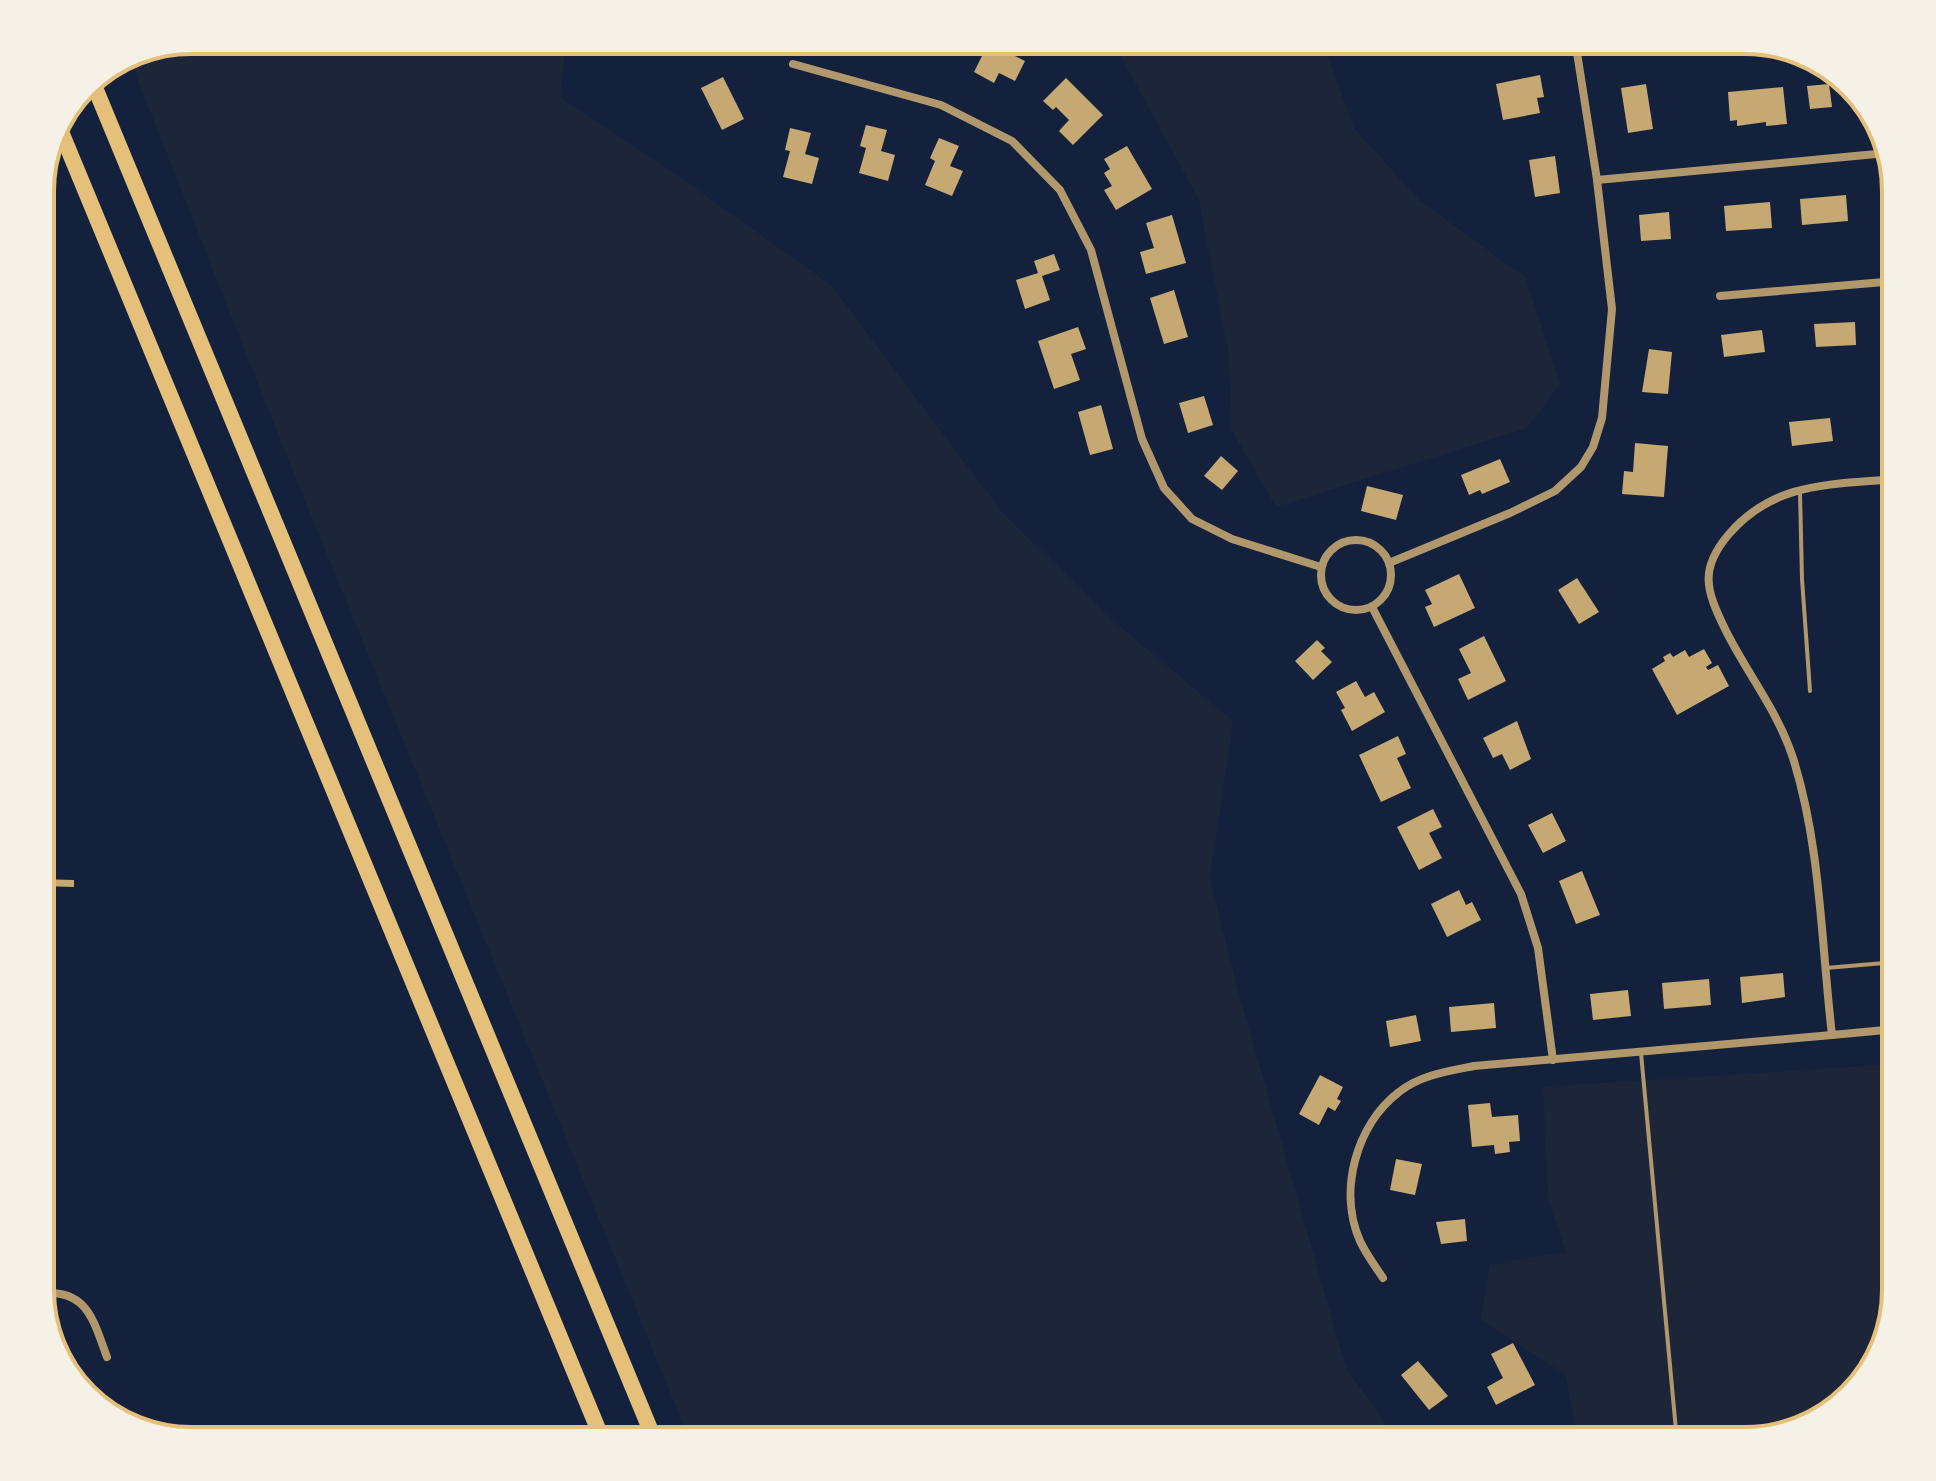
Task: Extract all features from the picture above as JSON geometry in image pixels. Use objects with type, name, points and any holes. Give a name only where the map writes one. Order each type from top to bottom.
[{"type":"highway","points":[[97,92],[649,1427]]},
{"type":"highway","points":[[65,140],[597,1427]]},
{"type":"street","points":[[1389,563],[1555,491],[1581,467],[1593,447],[1602,418],[1612,309],[1597,180],[1577,54]]},
{"type":"street","points":[[793,64],[941,105],[1012,141],[1060,190],[1091,250],[1142,439],[1164,488],[1192,519],[1205,526],[1232,539],[1321,567]]},
{"type":"street","points":[[1597,180],[1876,154]]},
{"type":"street","points":[[1720,296],[1882,282]]},
{"type":"street","points":[[1832,1035],[1815,862],[1793,759],[1781,728],[1713,603],[1708,568],[1715,550],[1747,515],[1766,502],[1800,490],[1882,481]]},
{"type":"street","points":[[1353,540],[1371,543],[1389,563],[1389,588],[1372,607],[1352,610],[1334,603],[1322,587],[1321,567],[1336,545],[1353,540]]},
{"type":"street","points":[[1372,607],[1521,894],[1538,948],[1553,1060]]},
{"type":"street","points":[[1383,1278],[1360,1242],[1351,1211],[1351,1185],[1360,1146],[1374,1117],[1400,1090],[1437,1073],[1474,1066],[1882,1030]]},
{"type":"street","points":[[54,1294],[68,1295],[82,1303],[92,1316],[107,1357]]},
{"type":"lane","points":[[1800,490],[1802,579],[1810,691]]},
{"type":"lane","points":[[1824,968],[1882,963]]},
{"type":"lane","points":[[1641,1052],[1676,1427]]},
{"type":"shaded area","points":[[191,54],[564,54],[561,98],[688,183],[831,285],[1002,512],[1117,624],[1233,721],[1210,878],[1236,983],[1346,1368],[1388,1427],[684,1427],[288,459],[133,68],[147,61]]},
{"type":"shaded area","points":[[1120,54],[1327,54],[1354,128],[1419,200],[1526,278],[1560,384],[1527,428],[1276,507],[1231,429],[1229,357],[1199,200]]},
{"type":"shaded area","points":[[1882,1065],[1881,1308],[1868,1350],[1842,1387],[1805,1413],[1771,1424],[1745,1427],[1576,1427],[1565,1374],[1481,1320],[1490,1265],[1566,1252],[1548,1200],[1543,1087]]},
{"type":"building","points":[[983,54],[1011,54],[1025,61],[1015,81],[999,73],[994,83],[974,72]]},
{"type":"building","points":[[1540,75],[1544,97],[1537,98],[1540,113],[1503,120],[1496,84]]},
{"type":"building","points":[[723,77],[744,119],[722,130],[701,88]]},
{"type":"building","points":[[1066,78],[1103,115],[1073,145],[1059,131],[1069,120],[1056,107],[1053,110],[1043,101]]},
{"type":"building","points":[[1646,84],[1653,129],[1628,133],[1621,88]]},
{"type":"building","points":[[1829,84],[1832,107],[1810,109],[1807,86]]},
{"type":"building","points":[[1783,87],[1787,124],[1766,126],[1766,122],[1737,126],[1737,120],[1730,121],[1728,92]]},
{"type":"building","points":[[866,125],[887,130],[881,151],[895,155],[888,181],[859,173],[866,148],[860,146]]},
{"type":"building","points":[[790,128],[811,133],[805,154],[819,158],[812,184],[783,177],[790,151],[785,150]]},
{"type":"building","points":[[939,138],[959,146],[950,166],[963,171],[952,196],[925,185],[935,161],[930,158]]},
{"type":"building","points":[[1127,146],[1152,189],[1116,210],[1104,190],[1112,186],[1104,173],[1110,169],[1104,159]]},
{"type":"building","points":[[1555,156],[1560,193],[1535,197],[1529,160]]},
{"type":"building","points":[[1846,195],[1848,221],[1802,225],[1800,199]]},
{"type":"building","points":[[1770,202],[1772,228],[1726,231],[1724,206]]},
{"type":"building","points":[[1669,212],[1671,239],[1641,241],[1639,215]]},
{"type":"building","points":[[1172,215],[1186,263],[1146,274],[1140,252],[1154,248],[1146,223]]},
{"type":"building","points":[[1054,254],[1060,270],[1042,276],[1050,300],[1025,309],[1016,280],[1038,273],[1034,261]]},
{"type":"building","points":[[1174,290],[1188,337],[1164,344],[1150,298]]},
{"type":"building","points":[[1855,322],[1856,345],[1816,347],[1814,324]]},
{"type":"building","points":[[1078,327],[1086,349],[1071,354],[1080,380],[1054,389],[1038,341]]},
{"type":"building","points":[[1762,330],[1765,352],[1724,357],[1721,335]]},
{"type":"building","points":[[1649,349],[1672,352],[1668,394],[1642,392]]},
{"type":"building","points":[[1204,396],[1213,425],[1188,433],[1179,403]]},
{"type":"building","points":[[1101,405],[1113,449],[1090,455],[1078,412]]},
{"type":"building","points":[[1830,418],[1833,441],[1792,446],[1789,422]]},
{"type":"building","points":[[1635,443],[1668,446],[1664,497],[1622,494],[1624,471],[1633,472]]},
{"type":"building","points":[[1221,456],[1238,471],[1222,490],[1204,476]]},
{"type":"building","points":[[1500,459],[1510,482],[1482,494],[1480,490],[1469,495],[1461,475]]},
{"type":"building","points":[[1367,486],[1403,495],[1396,520],[1361,511]]},
{"type":"building","points":[[1459,574],[1475,608],[1434,627],[1425,607],[1432,604],[1425,590]]},
{"type":"building","points":[[1577,578],[1599,612],[1579,624],[1558,590]]},
{"type":"building","points":[[1484,636],[1506,681],[1468,700],[1458,679],[1471,673],[1459,649]]},
{"type":"building","points":[[1317,640],[1325,648],[1321,651],[1332,662],[1313,680],[1295,661]]},
{"type":"building","points":[[1704,649],[1712,663],[1706,667],[1708,670],[1718,665],[1729,686],[1677,715],[1652,669],[1665,661],[1663,657],[1670,653],[1673,657],[1685,650],[1689,657]]},
{"type":"building","points":[[1356,681],[1365,697],[1374,692],[1385,712],[1352,731],[1336,692]]},
{"type":"building","points":[[1517,721],[1531,759],[1510,770],[1502,754],[1493,758],[1483,738]]},
{"type":"building","points":[[1398,736],[1406,754],[1397,758],[1411,788],[1381,802],[1359,755]]},
{"type":"building","points":[[1433,809],[1442,827],[1429,833],[1442,858],[1419,870],[1397,827]]},
{"type":"building","points":[[1552,813],[1566,841],[1543,853],[1528,825]]},
{"type":"building","points":[[1582,871],[1600,915],[1576,924],[1559,881]]},
{"type":"building","points":[[54,879],[74,880],[74,887],[54,886]]},
{"type":"building","points":[[1459,890],[1466,905],[1472,902],[1481,920],[1447,937],[1431,904]]},
{"type":"building","points":[[1783,973],[1785,997],[1742,1003],[1740,977]]},
{"type":"building","points":[[1709,979],[1711,1005],[1664,1009],[1662,983]]},
{"type":"building","points":[[1628,990],[1631,1016],[1593,1020],[1590,994]]},
{"type":"building","points":[[1494,1003],[1496,1028],[1451,1032],[1449,1007]]},
{"type":"building","points":[[1416,1015],[1421,1041],[1390,1047],[1386,1021]]},
{"type":"building","points":[[1320,1075],[1343,1087],[1337,1099],[1341,1101],[1335,1111],[1328,1107],[1319,1125],[1299,1114]]},
{"type":"building","points":[[1490,1103],[1492,1117],[1518,1115],[1520,1141],[1509,1142],[1510,1152],[1495,1154],[1494,1145],[1472,1147],[1468,1105]]},
{"type":"building","points":[[1396,1159],[1422,1164],[1415,1195],[1390,1190]]},
{"type":"building","points":[[1465,1219],[1467,1241],[1441,1244],[1436,1222]]},
{"type":"building","points":[[1513,1343],[1535,1385],[1496,1405],[1487,1387],[1503,1378],[1491,1354]]},
{"type":"building","points":[[1418,1361],[1448,1396],[1429,1410],[1401,1375]]}]
